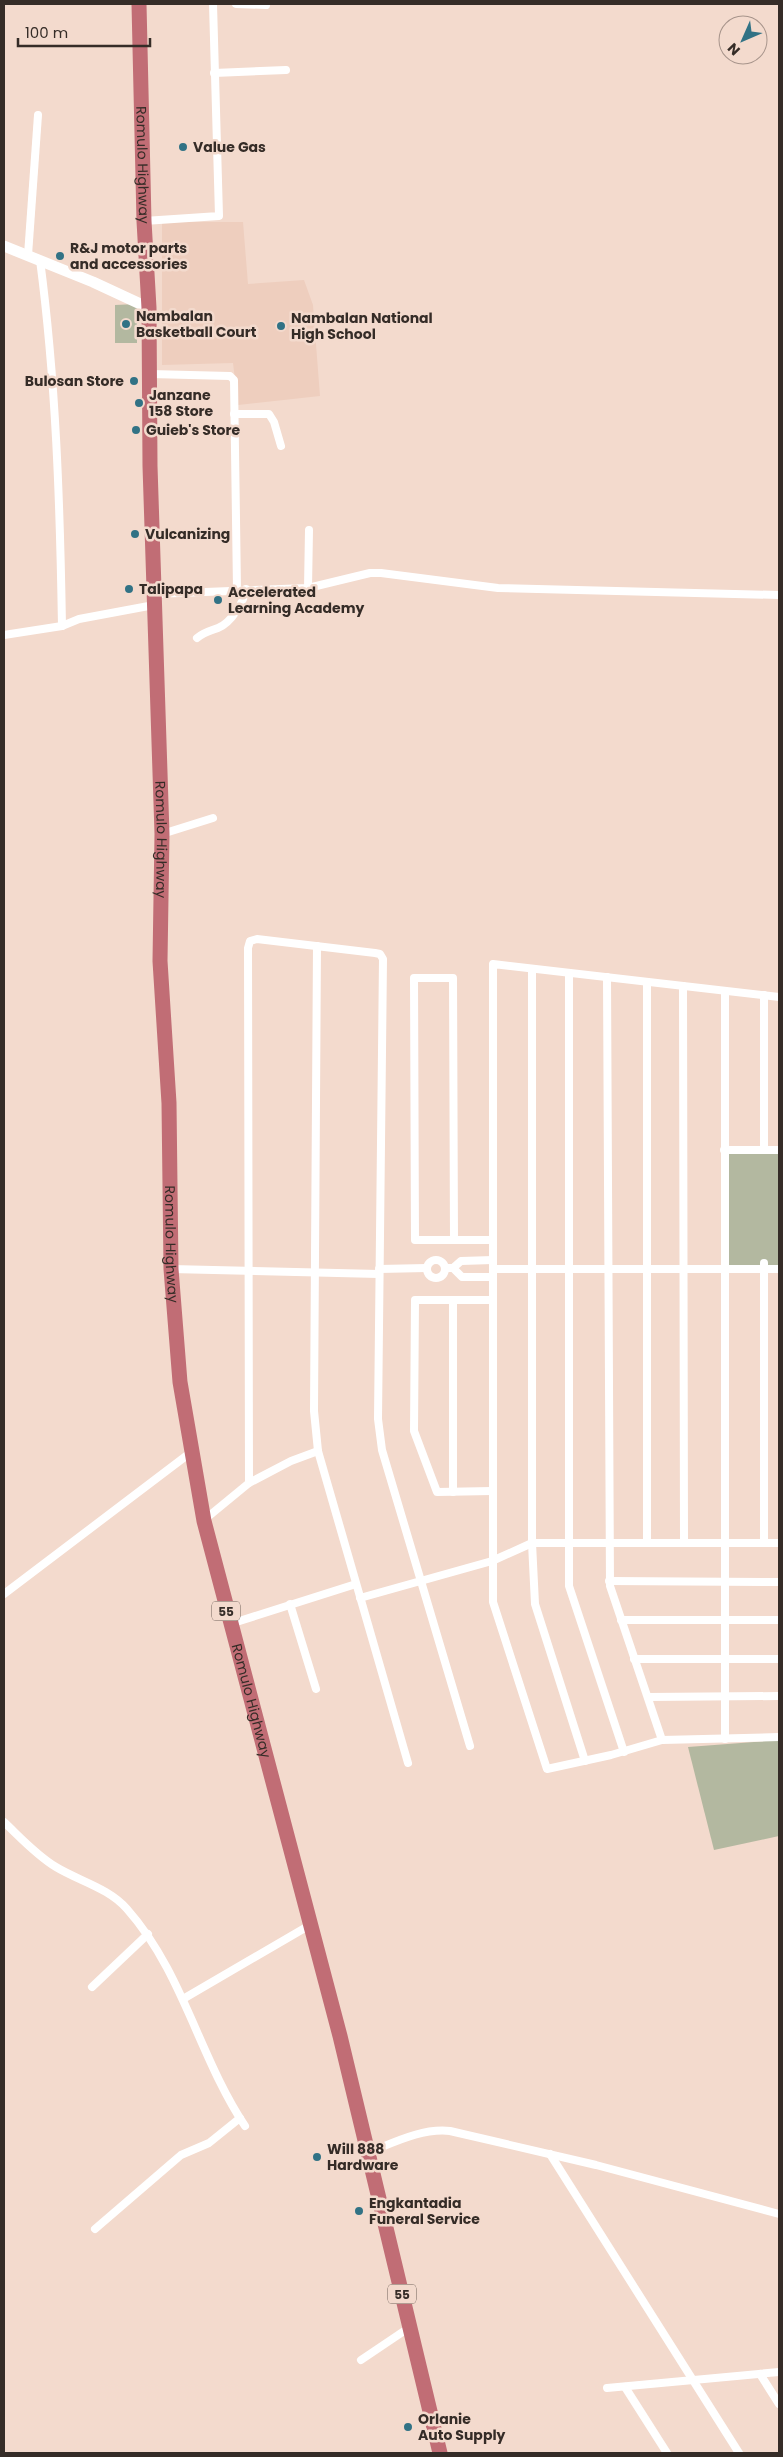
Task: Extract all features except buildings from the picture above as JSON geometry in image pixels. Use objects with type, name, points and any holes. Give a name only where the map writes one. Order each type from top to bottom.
[{"type":"highway","name":"Romulo Highway","points":[[140,4],[144,221],[149,308],[150,466],[162,834],[160,961],[169,1103],[170,1269],[180,1382],[190,1453],[204,1521],[349,2073],[366,2153],[440,2453]]},
{"type":"main road","points":[[4,246],[149,308]]},
{"type":"street","points":[[144,221],[219,216],[213,4]]},
{"type":"street","points":[[236,4],[266,5]]},
{"type":"street","points":[[214,73],[286,70]]},
{"type":"street","points":[[38,115],[34,258],[49,336],[60,520],[62,626]]},
{"type":"street","points":[[150,374],[230,376],[234,380],[237,589]]},
{"type":"street","points":[[234,414],[269,414],[274,422],[281,446]]},
{"type":"street","points":[[308,588],[309,530]]},
{"type":"street","points":[[4,635],[62,626],[79,619],[154,600],[237,589],[308,588],[370,573],[498,588],[779,595]]},
{"type":"street","points":[[196,638],[205,632],[223,625],[240,607],[246,589]]},
{"type":"street","points":[[162,834],[213,818]]},
{"type":"street","points":[[248,1483],[250,1455],[247,1271],[249,943],[257,939],[380,954],[383,958],[378,1420],[380,1437],[470,1746]]},
{"type":"street","points":[[317,946],[314,1411],[318,1451],[408,1763]]},
{"type":"street","points":[[779,997],[493,964],[492,1561],[494,1609],[548,1769],[624,1752],[662,1740],[779,1738]]},
{"type":"street","points":[[532,969],[532,1543],[535,1604],[585,1761]]},
{"type":"street","points":[[569,973],[568,1586],[624,1752]]},
{"type":"street","points":[[608,977],[608,1543],[610,1581],[621,1620],[662,1740]]},
{"type":"street","points":[[454,1240],[453,978],[414,978],[415,1240],[454,1240],[493,1240]]},
{"type":"street","points":[[646,982],[647,1543]]},
{"type":"street","points":[[683,986],[684,1544]]},
{"type":"street","points":[[725,990],[725,1739]]},
{"type":"street","points":[[764,995],[764,1150]]},
{"type":"street","points":[[724,1150],[779,1150]]},
{"type":"street","points":[[427,1268],[435,1260],[440,1261],[462,1277],[493,1269]]},
{"type":"street","points":[[427,1268],[429,1274],[436,1278],[460,1261],[493,1269],[724,1269],[764,1266],[779,1269]]},
{"type":"street","points":[[764,1266],[764,1544]]},
{"type":"street","points":[[170,1269],[379,1272],[427,1268]]},
{"type":"street","points":[[492,1491],[437,1492],[414,1431],[415,1300],[493,1300]]},
{"type":"street","points":[[453,1300],[454,1492]]},
{"type":"street","points":[[204,1521],[248,1483],[291,1461],[318,1451]]},
{"type":"street","points":[[4,1594],[190,1453]]},
{"type":"street","points":[[360,1598],[422,1579],[492,1561],[532,1543],[779,1544]]},
{"type":"street","points":[[610,1581],[779,1582]]},
{"type":"street","points":[[230,1624],[356,1584]]},
{"type":"street","points":[[290,1604],[316,1689]]},
{"type":"street","points":[[621,1620],[779,1620]]},
{"type":"street","points":[[634,1659],[779,1659]]},
{"type":"street","points":[[648,1697],[779,1696]]},
{"type":"street","points":[[4,1822],[47,1861],[121,1902],[148,1934],[166,1963],[229,2100],[245,2126]]},
{"type":"street","points":[[183,1999],[310,1925]]},
{"type":"street","points":[[92,1987],[148,1934]]},
{"type":"street","points":[[95,2229],[181,2155],[209,2143],[240,2118]]},
{"type":"street","points":[[366,2153],[422,2133],[437,2130],[550,2154],[779,2214]]},
{"type":"street","points":[[550,2154],[738,2453]]},
{"type":"street","points":[[361,2360],[410,2328]]},
{"type":"street","points":[[607,2388],[779,2372]]},
{"type":"street","points":[[760,2374],[779,2404]]},
{"type":"street","points":[[625,2387],[667,2453]]},
{"type":"shaded area","points":[[162,222],[243,222],[248,284],[304,280],[313,305],[320,396],[238,405],[233,363],[162,365]]},
{"type":"green space","name":"Nambalan Basketball Court","points":[[137,304],[137,343],[115,343],[115,305]]},
{"type":"green space","points":[[728,1153],[779,1153],[779,1265],[729,1265]]},
{"type":"green space","points":[[779,1740],[779,1836],[714,1850],[688,1747]]},
{"type":"place","name":"Value Gas","points":[[183,147]]},
{"type":"place","name":"R&J motor parts and accessories","points":[[60,256]]},
{"type":"place","name":"Nambalan Basketball Court","points":[[126,324]]},
{"type":"place","name":"Nambalan National High School","points":[[281,326]]},
{"type":"place","name":"Bulosan Store","points":[[134,381]]},
{"type":"place","name":"Janzane 158 Store","points":[[139,403]]},
{"type":"place","name":"Guieb's Store","points":[[136,430]]},
{"type":"place","name":"Vulcanizing","points":[[135,534]]},
{"type":"place","name":"Talipapa","points":[[129,589]]},
{"type":"place","name":"Accelerated Learning Academy","points":[[218,600]]},
{"type":"place","name":"Will 888 Hardware","points":[[317,2157]]},
{"type":"place","name":"Engkantadia Funeral Service","points":[[359,2211]]},
{"type":"place","name":"Orlanie Auto Supply","points":[[408,2427]]}]
